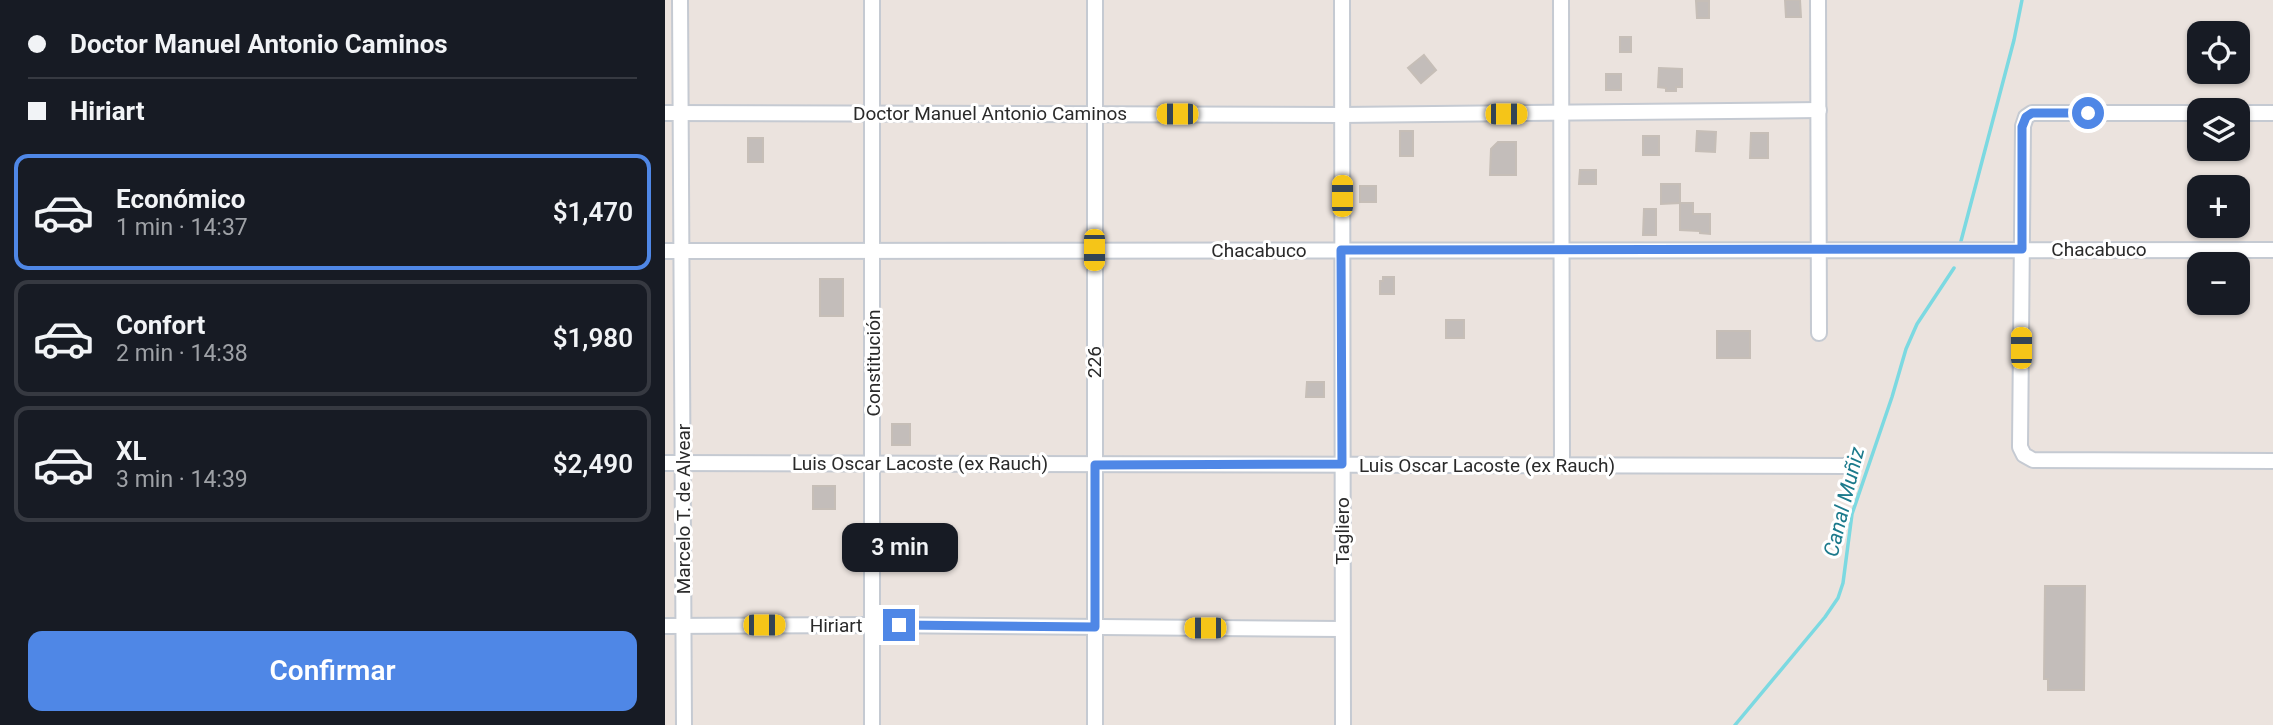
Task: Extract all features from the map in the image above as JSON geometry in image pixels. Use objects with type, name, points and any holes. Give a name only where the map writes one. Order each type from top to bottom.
[{"type":"street","name":"Marcelo T. de Alvear","points":[[680,0],[673,113],[681,251],[684,725]]},
{"type":"street","name":"Constitución","points":[[872,0],[872,725]]},
{"type":"street","name":"226","points":[[1095,0],[1095,725]]},
{"type":"street","name":"Tagliero","points":[[1342,0],[1343,725]]},
{"type":"street","points":[[1561,0],[1562,465]]},
{"type":"street","points":[[1818,0],[1819,333]]},
{"type":"street","name":"Doctor Manuel Antonio Caminos","points":[[673,113],[1342,115],[1819,110]]},
{"type":"street","points":[[2187,113],[2032,113],[2026,117],[2022,127],[2020,447],[2024,455],[2033,460],[2273,461]]},
{"type":"street","points":[[2250,113],[2273,113]]},
{"type":"street","name":"Chacabuco","points":[[665,251],[2273,250]]},
{"type":"street","name":"Luis Oscar Lacoste (ex Rauch)","points":[[665,463],[1847,466]]},
{"type":"street","name":"Hiriart","points":[[665,626],[1342,629]]},
{"type":"building","points":[[1785,0],[1800,0],[1801,17],[1786,17]]},
{"type":"building","points":[[1696,1],[1709,1],[1709,18],[1697,18]]},
{"type":"building","points":[[1620,37],[1631,37],[1631,52],[1620,52]]},
{"type":"building","points":[[1424,55],[1436,70],[1421,83],[1408,68]]},
{"type":"building","points":[[1659,68],[1682,69],[1682,87],[1676,87],[1676,91],[1666,91],[1666,88],[1658,87]]},
{"type":"building","points":[[1606,74],[1621,74],[1621,90],[1606,90]]},
{"type":"building","points":[[1400,131],[1413,131],[1413,156],[1400,156]]},
{"type":"building","points":[[1697,131],[1716,132],[1715,152],[1696,151]]},
{"type":"building","points":[[1751,133],[1768,133],[1768,158],[1750,158]]},
{"type":"building","points":[[1643,136],[1659,136],[1659,155],[1643,155]]},
{"type":"building","points":[[748,138],[763,138],[763,162],[748,162]]},
{"type":"building","points":[[1498,142],[1516,142],[1516,175],[1490,175],[1491,149]]},
{"type":"building","points":[[1580,170],[1596,170],[1596,184],[1579,184]]},
{"type":"building","points":[[1661,184],[1680,184],[1680,203],[1661,204]]},
{"type":"building","points":[[1360,186],[1376,186],[1376,202],[1360,202]]},
{"type":"building","points":[[1680,203],[1693,203],[1693,214],[1710,214],[1710,234],[1680,230]]},
{"type":"building","points":[[1644,209],[1656,209],[1656,235],[1643,235]]},
{"type":"building","points":[[1383,277],[1394,277],[1394,294],[1380,294],[1380,281],[1383,281]]},
{"type":"building","points":[[820,279],[843,279],[843,316],[820,316]]},
{"type":"building","points":[[1446,320],[1464,320],[1464,338],[1446,338]]},
{"type":"building","points":[[1717,331],[1750,331],[1750,358],[1717,358]]},
{"type":"building","points":[[1307,382],[1324,382],[1324,397],[1306,397]]},
{"type":"building","points":[[892,424],[910,424],[910,445],[892,445]]},
{"type":"building","points":[[813,486],[835,486],[835,509],[813,509]]},
{"type":"building","points":[[2045,586],[2085,586],[2084,690],[2048,690],[2048,679],[2044,679]]},
{"type":"waterway","name":"Canal Muñiz","points":[[1961,241],[2022,0]]},
{"type":"waterway","name":"Canal Muñiz","points":[[1735,725],[1838,598],[1843,583],[1852,514],[1906,349],[1917,324],[1954,268]]},
{"type":"route","points":[[899,625],[1095,627],[1095,465],[1342,464],[1341,250],[2022,249],[2022,127],[2026,117],[2032,113],[2088,113]]}]
